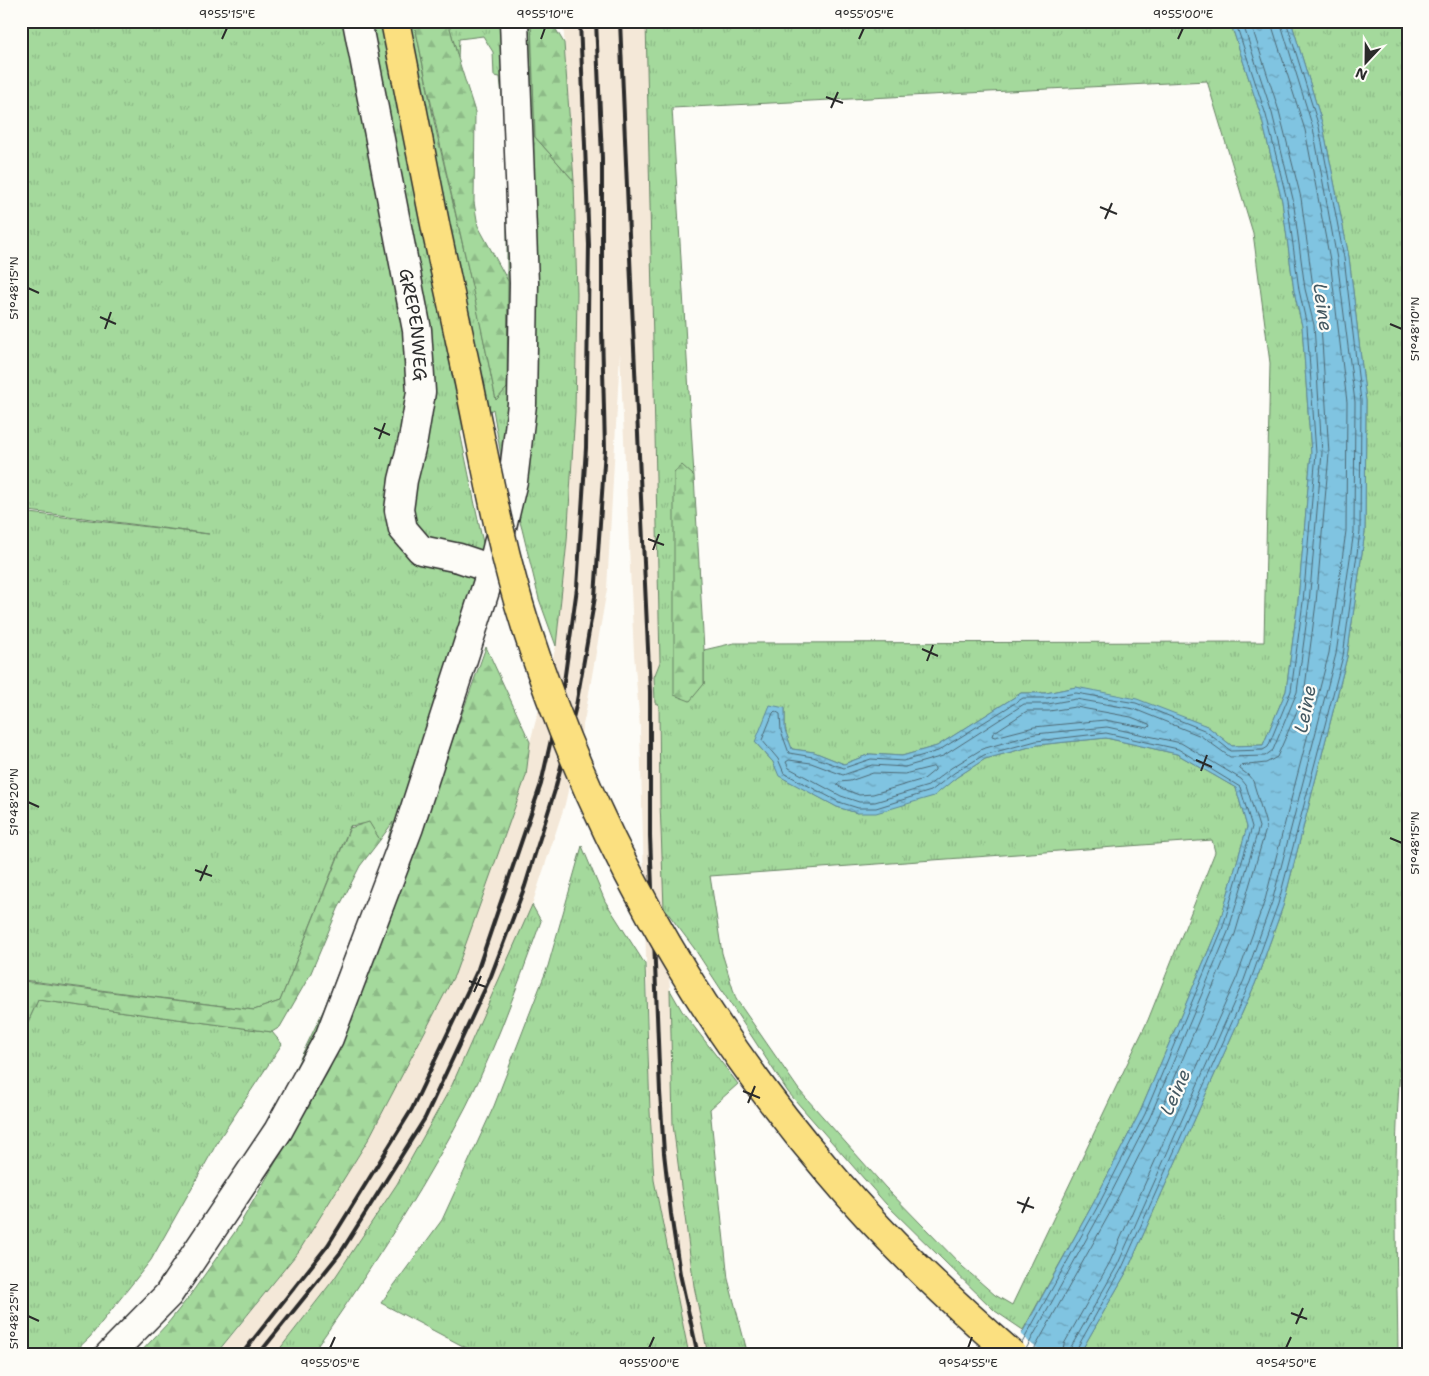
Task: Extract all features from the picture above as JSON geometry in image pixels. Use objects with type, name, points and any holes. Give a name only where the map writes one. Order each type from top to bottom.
[{"type":"main road","points":[[395,21],[436,229],[507,561],[540,668],[569,747],[591,799],[674,957],[736,1052],[786,1120],[871,1220],[917,1268],[965,1314],[1013,1355]]},
{"type":"street","name":"GREPENWEG","points":[[358,21],[417,330],[421,392],[414,440],[403,480],[399,510],[403,528],[421,550],[459,558],[492,569]]},
{"type":"street","points":[[109,1355],[168,1295],[278,1131],[329,1038],[409,827],[492,569],[513,482],[522,404],[524,283],[514,21]]},
{"type":"shaded area","points":[[563,21],[646,21],[660,662],[654,677],[655,703],[659,705],[660,803],[670,990],[673,1124],[694,1286],[708,1355],[689,1355],[654,1180],[650,1111],[640,727],[634,654],[620,353],[607,589],[585,716],[565,804],[532,905],[452,1085],[397,1184],[334,1279],[275,1355],[216,1355],[299,1251],[368,1140],[455,974],[526,776],[530,742],[556,646],[567,541],[575,412],[577,294],[574,181]]},
{"type":"green space","points":[[21,21],[414,21],[434,121],[477,307],[496,400],[507,388],[507,103],[502,97],[500,77],[494,76],[493,52],[483,36],[459,39],[458,58],[448,21],[531,21],[535,137],[574,181],[577,294],[575,412],[567,541],[556,646],[539,599],[522,529],[501,456],[493,409],[460,432],[496,598],[352,1016],[284,1150],[172,1312],[128,1355],[90,1355],[158,1287],[204,1226],[281,1098],[324,1009],[382,859],[393,822],[380,840],[369,823],[350,826],[280,1001],[254,1010],[23,980],[21,974],[21,512],[209,534],[21,510]]},
{"type":"green space","points":[[414,21],[448,21],[475,112],[474,202],[478,226],[508,281],[507,388],[496,400],[434,116]]},
{"type":"green space","points":[[531,21],[551,21],[564,43],[574,181],[535,137]]},
{"type":"green space","points":[[646,21],[1230,21],[1261,116],[1282,201],[1294,291],[1302,326],[1311,453],[1298,601],[1286,691],[1263,745],[1232,746],[1207,726],[1076,687],[1046,693],[1021,693],[937,746],[902,756],[870,754],[844,764],[814,752],[792,749],[785,730],[785,709],[755,742],[773,762],[780,776],[837,807],[857,813],[933,796],[957,777],[985,759],[1037,745],[1106,738],[1177,754],[1236,788],[1247,827],[1218,928],[1140,1112],[1094,1202],[1023,1330],[995,1311],[886,1204],[788,1092],[694,948],[664,908],[659,705],[655,703],[654,677],[660,662]],"holes":[[[1207,81],[1253,233],[1270,363],[1264,642],[734,643],[704,650],[704,684],[682,466],[694,476],[672,108]],[[1212,840],[1215,852],[1148,1020],[1012,1305],[995,1295],[963,1267],[885,1187],[799,1090],[736,999],[722,953],[710,876]]]},
{"type":"green space","points":[[1291,21],[1408,21],[1408,1002],[1402,1045],[1397,1133],[1398,1355],[1079,1355],[1127,1271],[1255,984],[1283,906],[1347,657],[1365,532],[1366,401],[1349,257],[1323,126]]},
{"type":"green space","points":[[682,465],[694,476],[704,650],[704,684],[690,701],[674,695],[674,472]]},
{"type":"green space","points":[[486,647],[530,742],[526,776],[455,974],[368,1140],[299,1251],[215,1355],[138,1355],[188,1298],[237,1229],[329,1070],[429,805]]},
{"type":"green space","points":[[369,822],[380,840],[360,866],[338,909],[310,975],[280,1027],[272,1032],[38,1000],[21,1037],[21,974],[23,981],[254,1010],[280,1001],[351,825],[350,828]]},
{"type":"green space","points":[[582,846],[605,901],[645,964],[654,1180],[689,1355],[480,1355],[381,1303],[442,1220],[494,1106],[548,966]]},
{"type":"green space","points":[[532,905],[541,921],[501,1028],[479,1080],[437,1160],[385,1245],[311,1355],[275,1355],[334,1279],[397,1184],[452,1085]]},
{"type":"green space","points":[[670,990],[682,1011],[738,1084],[710,1109],[728,1279],[748,1355],[708,1355],[694,1286],[673,1125]]},
{"type":"green space","points":[[38,1000],[272,1032],[282,1044],[221,1136],[151,1260],[90,1337],[71,1355],[21,1355],[21,1037]]},
{"type":"water","name":"Leine","points":[[1230,21],[1291,21],[1323,126],[1349,257],[1366,401],[1365,532],[1347,657],[1283,906],[1255,984],[1127,1271],[1079,1355],[1010,1355],[1094,1202],[1140,1112],[1218,928],[1247,827],[1236,788],[1177,754],[1106,738],[1037,745],[985,759],[957,777],[934,796],[876,813],[857,813],[837,807],[779,776],[773,762],[755,742],[770,705],[785,708],[785,730],[792,749],[814,752],[844,764],[870,754],[902,756],[937,746],[1021,693],[1046,693],[1076,687],[1137,699],[1207,726],[1232,746],[1263,745],[1286,691],[1298,601],[1311,453],[1302,326],[1294,291],[1282,201],[1261,116]]},
{"type":"pier","points":[[1019,1333],[1028,1341],[1045,1355],[1008,1355]]},
{"type":"railway","points":[[241,1355],[328,1245],[412,1109],[478,969],[541,784],[564,682],[577,588],[586,448],[589,245],[580,21]]},
{"type":"railway","points":[[258,1355],[341,1252],[425,1118],[491,976],[525,886],[555,790],[576,706],[595,597],[605,449],[602,330],[602,158],[596,21]]},
{"type":"railway","points":[[620,21],[650,691],[650,836],[660,1092],[671,1214],[680,1274],[698,1355]]}]
